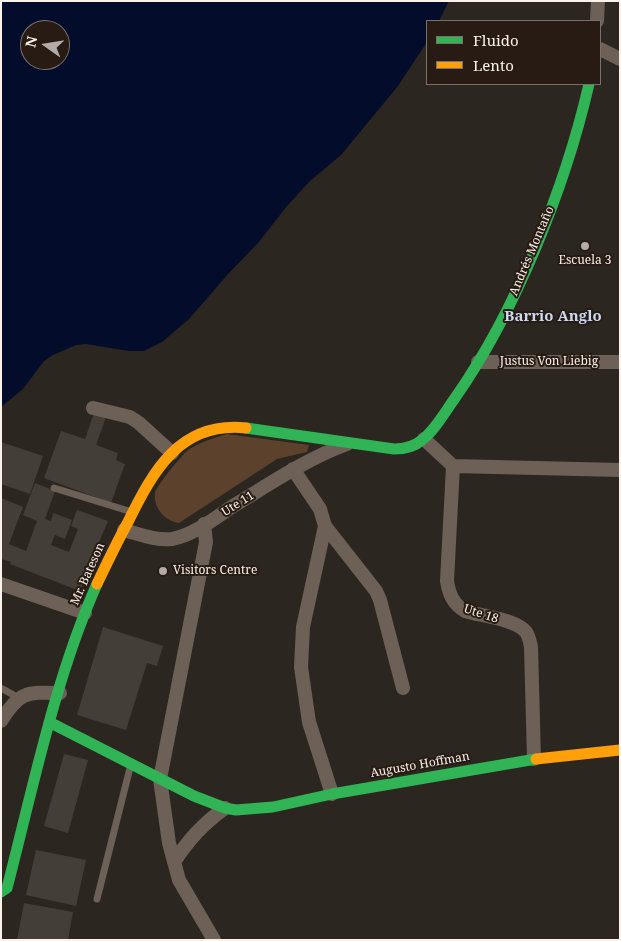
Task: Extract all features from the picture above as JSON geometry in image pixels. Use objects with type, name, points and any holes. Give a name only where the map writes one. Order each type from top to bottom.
[{"type":"street","points":[[597,20],[598,1]]},
{"type":"street","points":[[601,50],[620,59]]},
{"type":"street","name":"Andrés Montaño","points":[[424,439],[478,362],[502,322],[518,289],[560,185],[589,85]]},
{"type":"street","name":"Justus Von Liebig","points":[[478,362],[620,362]]},
{"type":"street","points":[[93,408],[130,417],[139,422],[172,453]]},
{"type":"street","name":"Mr. Bateson","points":[[1,892],[7,888],[51,724],[85,613],[101,576],[149,481],[172,453],[186,440],[212,429],[227,427],[261,429],[347,444]]},
{"type":"street","points":[[347,444],[407,448],[424,439],[453,466],[620,470]]},
{"type":"street","name":"Ute 11","points":[[124,530],[158,539],[170,539],[188,533],[293,469],[324,452],[347,444]]},
{"type":"street","name":"Ute 18","points":[[453,466],[448,588],[450,595],[459,607],[478,615],[511,623],[520,627],[526,633],[531,647],[534,760]]},
{"type":"street","points":[[293,469],[320,509],[326,526],[376,591],[403,688]]},
{"type":"street","points":[[204,524],[206,542],[160,779],[169,844],[179,880],[214,940]]},
{"type":"street","points":[[326,526],[303,627],[301,667],[309,722],[332,794]]},
{"type":"street","points":[[1,584],[85,613]]},
{"type":"street","points":[[1,721],[19,698],[30,692],[60,693]]},
{"type":"street","name":"Augusto Hoffman","points":[[51,724],[194,796],[225,808],[250,810],[332,794],[534,760],[620,750]]},
{"type":"street","points":[[174,862],[187,841],[206,822],[225,808]]},
{"type":"lane","points":[[54,488],[133,512]]},
{"type":"lane","points":[[1,688],[19,698]]},
{"type":"lane","points":[[97,899],[131,764]]},
{"type":"shaded area","points":[[227,434],[309,445],[307,452],[277,459],[179,523],[169,520],[158,509],[155,499],[155,493],[164,477],[188,450],[202,442]]},
{"type":"water","points":[[1,1],[449,1],[440,20],[426,20],[426,44],[398,86],[341,155],[310,181],[287,206],[258,243],[189,319],[162,342],[144,351],[129,351],[86,344],[76,345],[44,361],[23,389],[1,407]]},
{"type":"building","points":[[94,413],[106,417],[96,445],[118,453],[116,460],[125,464],[111,503],[44,478],[61,431],[85,439]]},
{"type":"building","points":[[1,442],[43,456],[30,494],[1,484]]},
{"type":"building","points":[[35,483],[55,491],[45,519],[51,521],[53,513],[72,520],[65,539],[55,535],[51,545],[69,552],[78,529],[71,526],[77,510],[108,521],[94,554],[96,555],[91,570],[89,569],[80,591],[1,559],[1,498],[23,507],[9,544],[26,551],[37,521],[23,515]]},
{"type":"building","points":[[103,627],[163,646],[157,666],[147,663],[126,730],[77,715]]},
{"type":"building","points":[[64,754],[88,760],[68,833],[44,826]]},
{"type":"building","points":[[36,850],[86,860],[76,906],[26,895]]},
{"type":"building","points":[[24,903],[73,912],[68,940],[17,940]]},
{"type":"traffic: fast","points":[[246,428],[394,449],[412,446],[427,436],[440,421],[477,364],[518,288],[536,247],[567,165],[589,85]]},
{"type":"traffic: fast","points":[[1,892],[7,888],[57,695],[82,620],[97,584]]},
{"type":"traffic: fast","points":[[51,723],[194,796],[225,808],[236,810],[273,807],[332,794],[536,759]]},
{"type":"traffic: slow","points":[[97,584],[148,485],[172,453],[186,441],[203,433],[223,428],[246,428]]},
{"type":"traffic: slow","points":[[536,759],[620,750]]},
{"type":"place","name":"Escuela 3","points":[[585,246]]},
{"type":"place","name":"Visitors Centre","points":[[163,571]]},
{"type":"district","name":"Barrio Anglo","points":[[553,317]]}]
